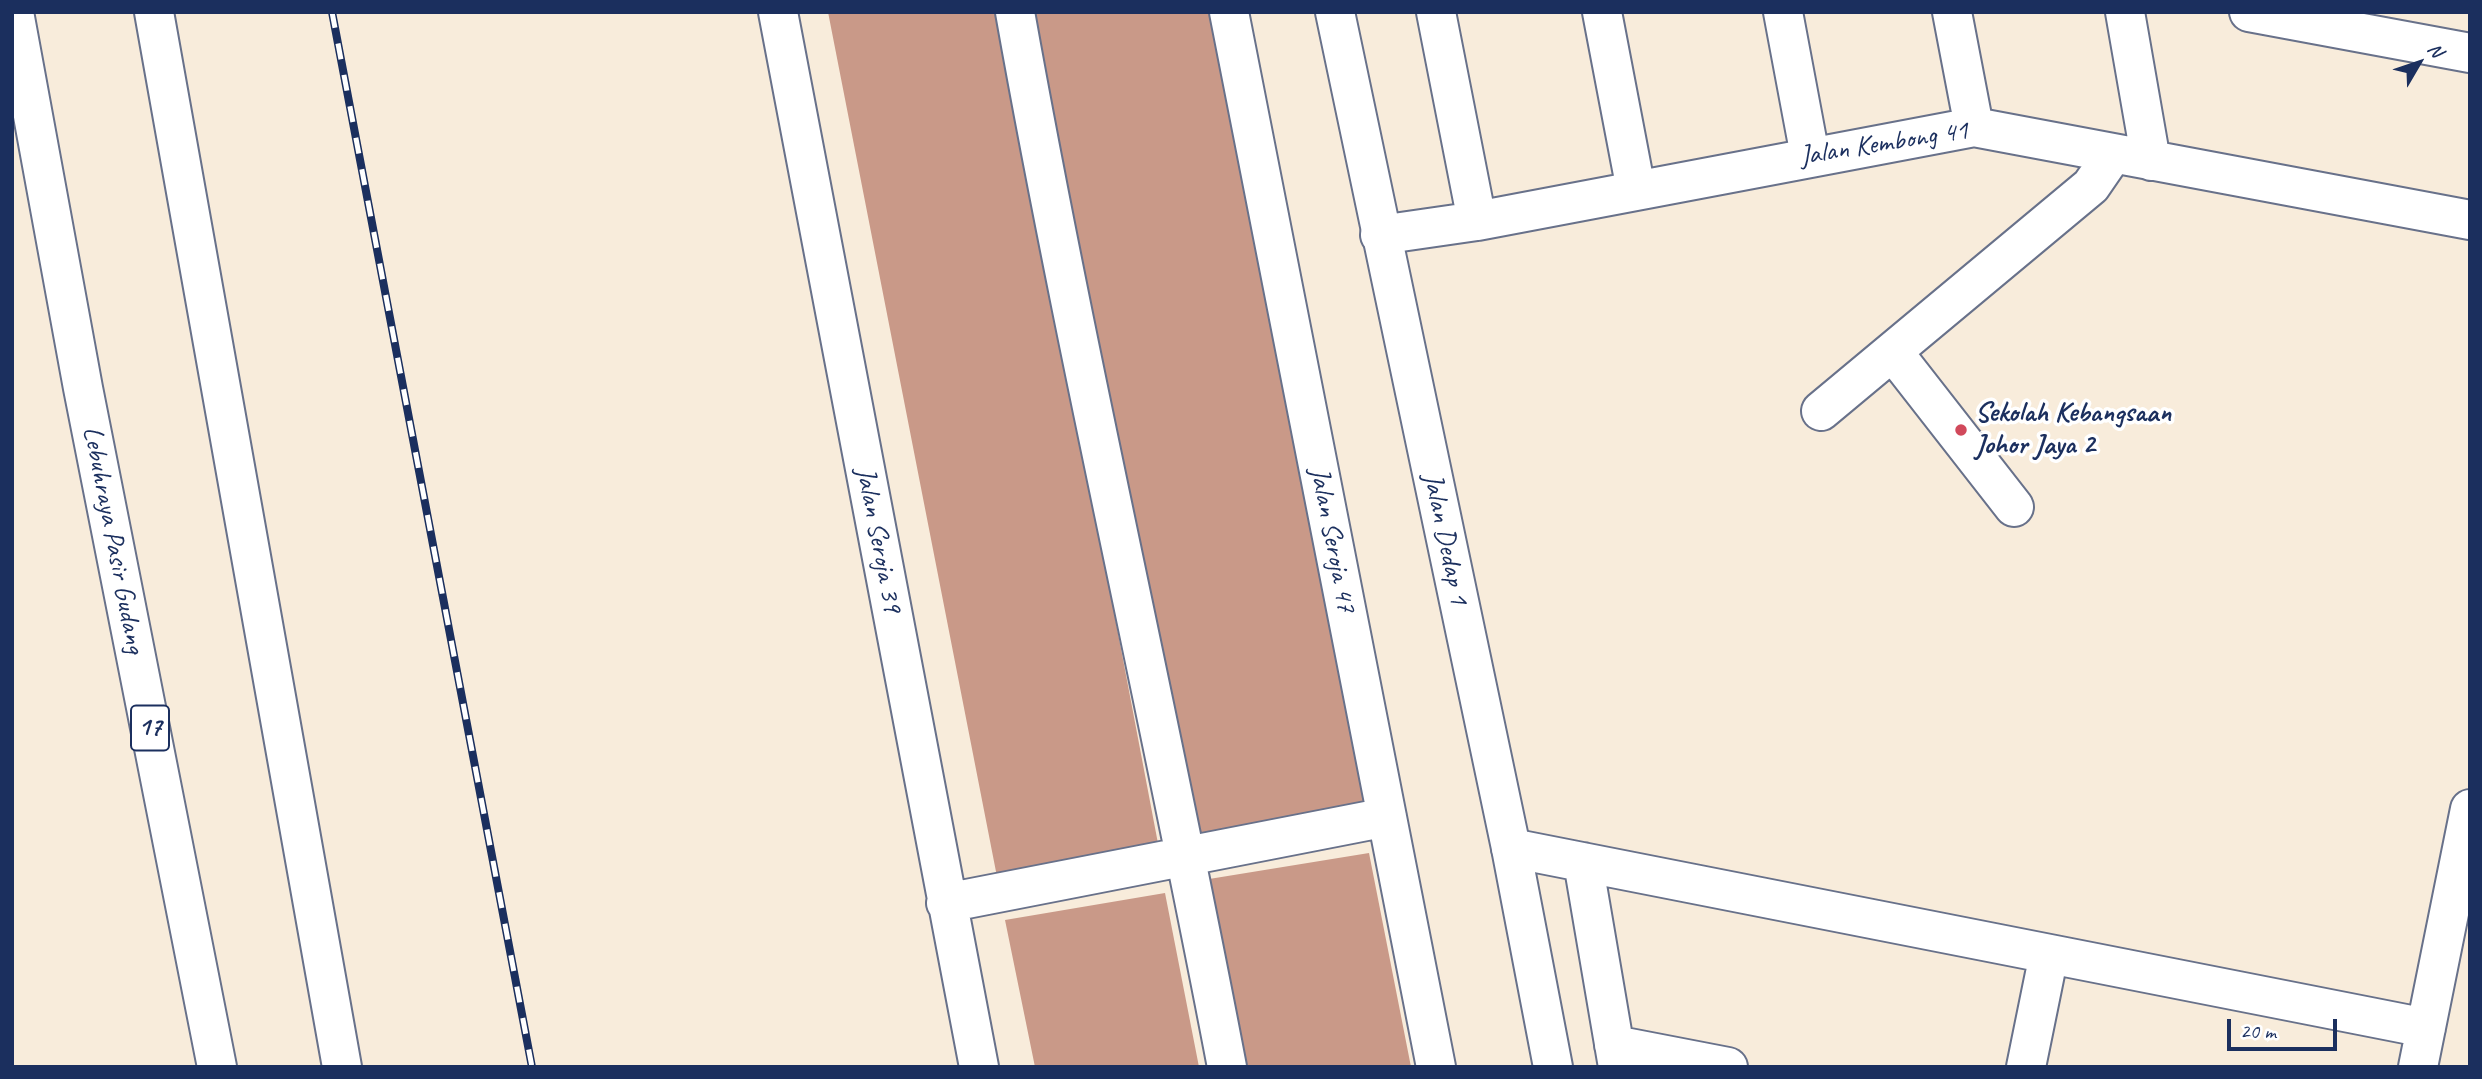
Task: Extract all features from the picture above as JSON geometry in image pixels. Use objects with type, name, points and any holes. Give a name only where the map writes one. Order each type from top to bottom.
[{"type":"main road","name":"Lebuhraya Pasir Gudang","points":[[14,12],[82,388],[217,1067]]},
{"type":"main road","points":[[153,12],[342,1067]]},
{"type":"main road","name":"Jalan Seroja 39","points":[[778,12],[979,1067]]},
{"type":"main road","points":[[1014,12],[1051,214],[1187,856],[1227,1067]]},
{"type":"main road","name":"Jalan Seroja 47","points":[[1229,12],[1436,1067]]},
{"type":"main road","name":"Jalan Dedap 1","points":[[1335,12],[1511,848],[1553,1067]]},
{"type":"main road","points":[[1436,12],[1477,221]]},
{"type":"main road","points":[[1602,12],[1636,190]]},
{"type":"main road","points":[[1783,12],[1810,156]]},
{"type":"main road","points":[[1952,12],[1974,127]]},
{"type":"main road","points":[[2125,12],[2151,161]]},
{"type":"main road","points":[[2249,12],[2470,53]]},
{"type":"main road","name":"Jalan Kembong 41","points":[[1380,235],[1477,221],[1974,127],[2470,220]]},
{"type":"main road","points":[[1821,411],[2091,186],[2113,154]]},
{"type":"main road","points":[[1893,352],[2014,507]]},
{"type":"main road","points":[[2418,1067],[2463,872],[2470,809]]},
{"type":"main road","points":[[946,903],[1387,817]]},
{"type":"main road","points":[[1511,848],[2426,1028]]},
{"type":"main road","points":[[1583,862],[1616,1056],[1728,1067]]},
{"type":"main road","points":[[2026,1067],[2049,954]]},
{"type":"building","points":[[828,12],[1000,12],[1160,854],[999,887]]},
{"type":"building","points":[[1032,12],[1214,12],[1367,810],[1195,846]]},
{"type":"building","points":[[1369,853],[1411,1067],[1240,1067],[1203,880]]},
{"type":"building","points":[[1165,893],[1199,1067],[1035,1067],[1005,920]]},
{"type":"railway","points":[[332,12],[532,1067]]},
{"type":"place","name":"Sekolah Kebangsaan Johor Jaya 2","points":[[1961,430]]}]
